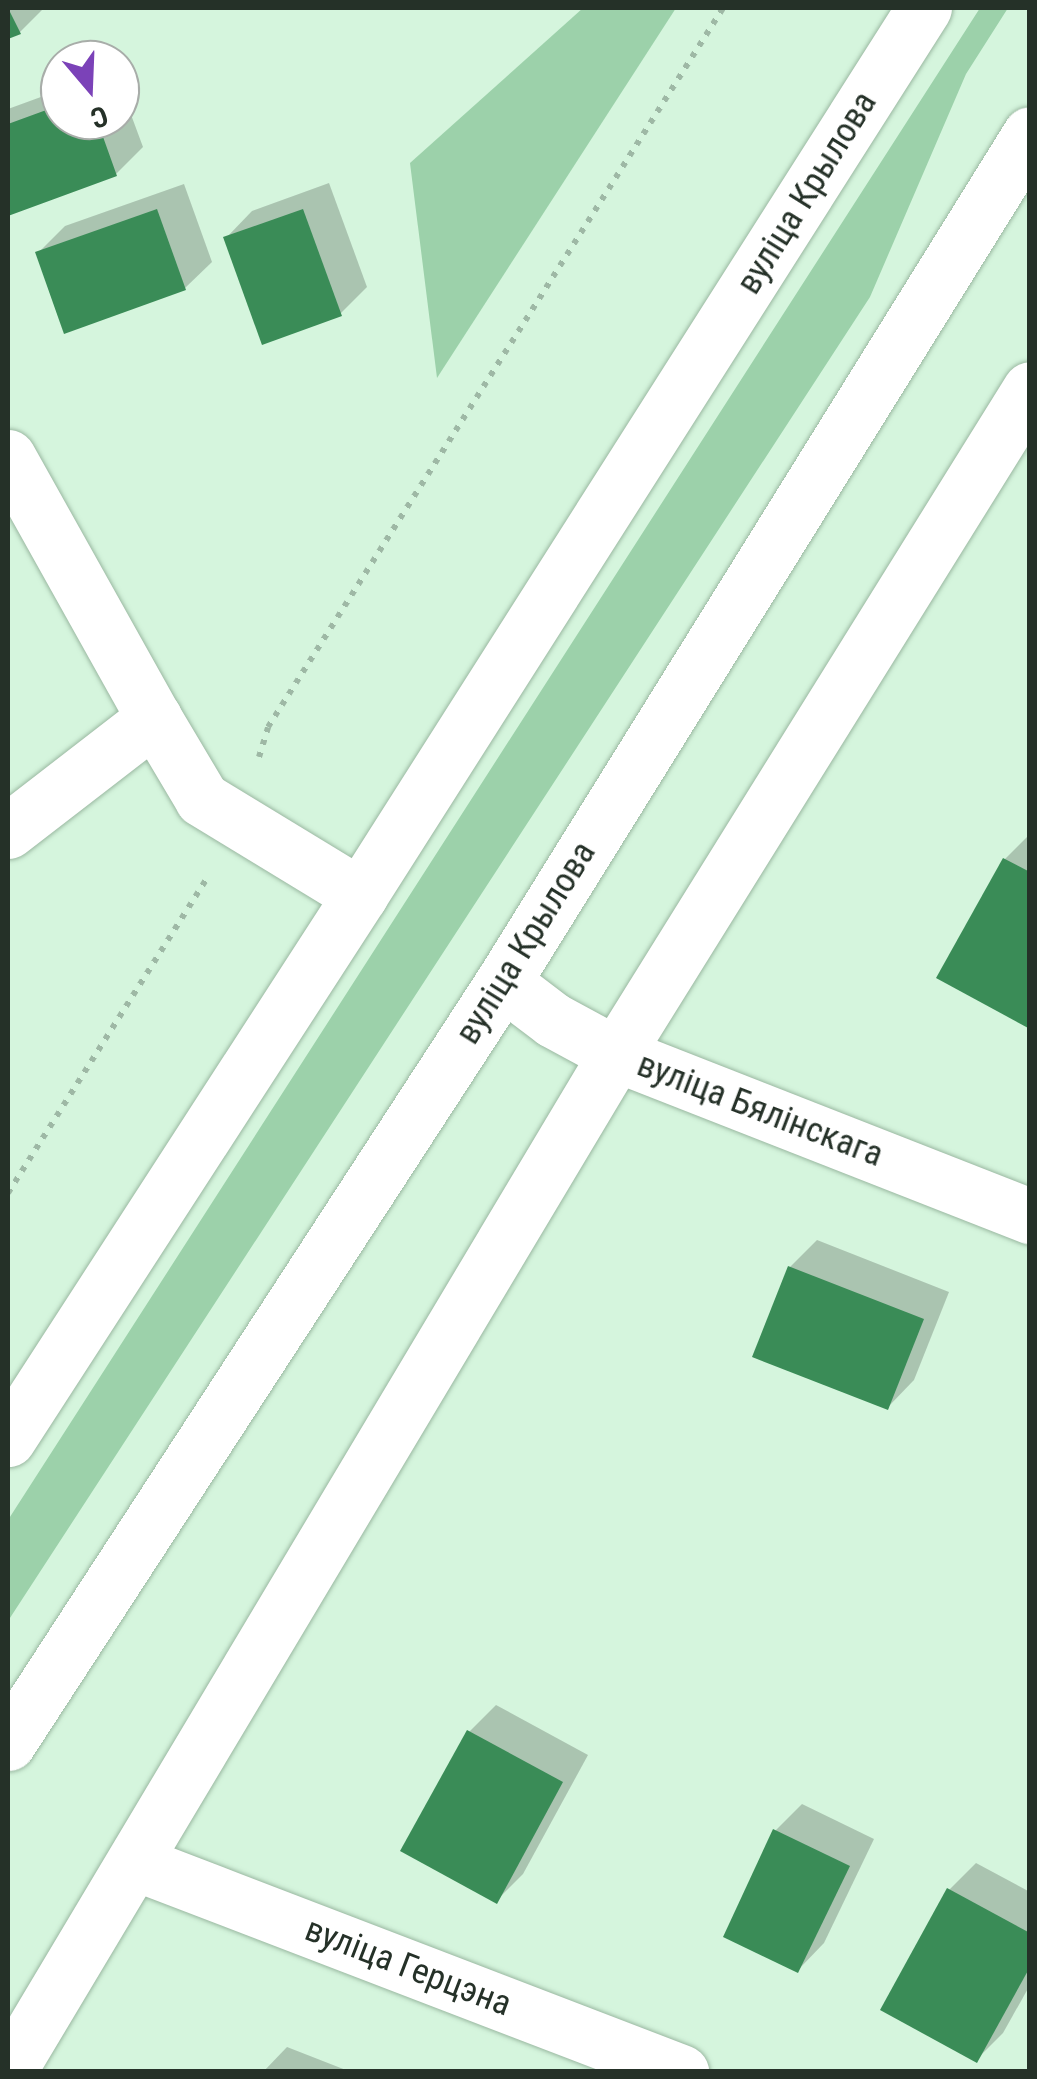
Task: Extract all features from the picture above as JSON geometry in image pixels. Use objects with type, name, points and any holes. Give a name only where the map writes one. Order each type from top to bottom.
[{"type":"street","name":"вуліца Крылова","points":[[8,1439],[360,895],[924,8]]},
{"type":"street","name":"вуліца Крылова","points":[[8,1743],[503,982],[1030,134]]},
{"type":"street","points":[[8,2072],[616,1054],[1030,389]]},
{"type":"street","points":[[8,457],[202,799],[240,826],[360,895]]},
{"type":"street","points":[[8,831],[154,718]]},
{"type":"street","name":"вуліца Бялінскага","points":[[503,982],[553,1020],[616,1054],[1030,1216]]},
{"type":"street","name":"вуліца Герцэна","points":[[136,1863],[680,2072]]},
{"type":"path","points":[[8,1194],[240,826],[268,727],[723,8]]},
{"type":"green space","points":[[583,8],[676,8],[437,378],[410,163]]},
{"type":"green space","points":[[980,8],[1008,8],[966,74],[870,297],[8,1621],[8,1520]]},
{"type":"building","points":[[8,8],[21,34],[8,39]]},
{"type":"building","points":[[40,112],[40,140],[104,140],[117,176],[8,216],[8,124]]},
{"type":"building","points":[[157,209],[186,290],[64,334],[35,252]]},
{"type":"building","points":[[303,209],[342,316],[262,345],[223,237]]},
{"type":"building","points":[[1003,858],[1030,872],[1030,1029],[936,978]]},
{"type":"building","points":[[788,1266],[924,1319],[888,1410],[752,1357]]},
{"type":"building","points":[[467,1730],[563,1782],[497,1904],[400,1851]]},
{"type":"building","points":[[773,1829],[850,1866],[798,1973],[723,1937]]},
{"type":"building","points":[[947,1888],[1030,1933],[1030,1967],[977,2063],[880,2010]]}]
